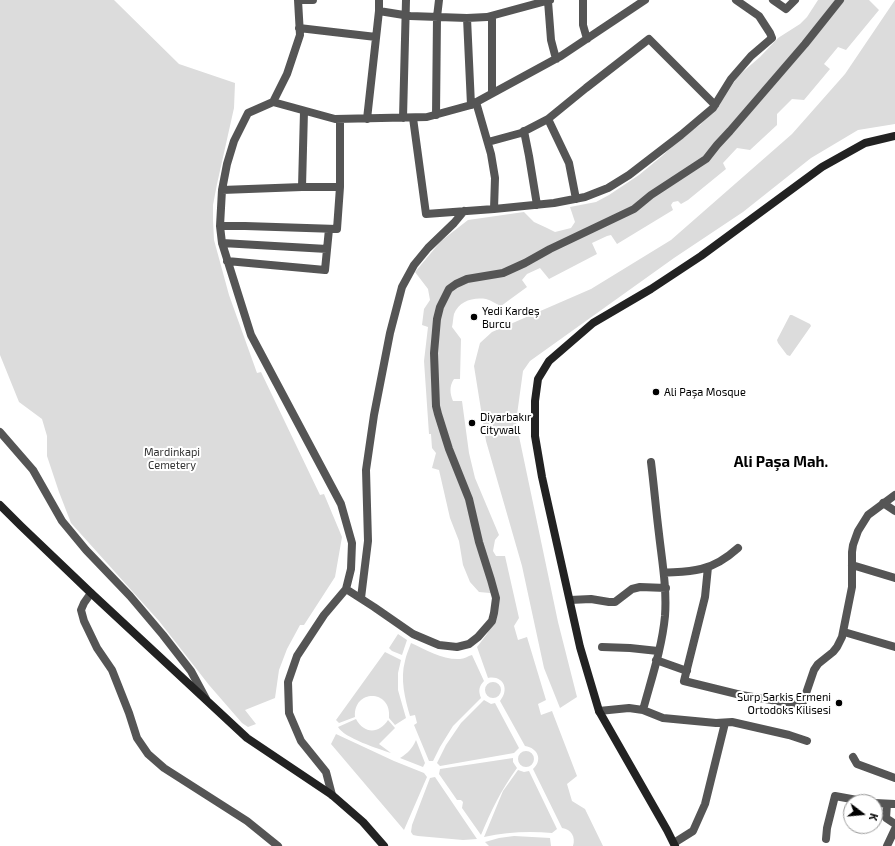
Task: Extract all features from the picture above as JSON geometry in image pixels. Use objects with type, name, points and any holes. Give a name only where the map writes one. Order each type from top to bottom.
[{"type":"street","points":[[313,0],[298,0],[300,35],[287,74],[273,102],[248,113],[234,141],[227,164],[222,190],[220,226],[222,243],[227,261],[251,335],[341,504],[352,543],[351,569],[346,589],[324,615],[297,656],[288,682],[289,713],[301,741],[326,772],[332,795]]},
{"type":"street","points":[[367,118],[379,0]]},
{"type":"street","points":[[403,118],[406,0]]},
{"type":"street","points":[[436,115],[437,16],[439,0]]},
{"type":"street","points":[[379,11],[405,15],[467,18],[487,17],[549,0],[551,40],[556,59]]},
{"type":"street","points":[[583,0],[583,25],[587,39]]},
{"type":"street","points":[[273,102],[335,119],[426,118],[474,103],[556,59],[645,0]]},
{"type":"street","points":[[413,118],[426,214],[537,205],[585,197],[608,188],[629,175],[681,135],[715,105],[731,79],[751,56],[772,38],[759,16],[736,0]]},
{"type":"street","points":[[773,0],[786,9],[795,0]]},
{"type":"street","points":[[346,589],[413,634],[439,645],[450,647],[463,646],[469,644],[485,630],[492,621],[496,598],[479,542],[469,499],[449,448],[436,406],[434,353],[437,319],[440,307],[449,289],[467,279],[503,273],[634,209],[651,195],[706,159],[805,44],[840,0]]},
{"type":"street","points":[[492,16],[492,93]]},
{"type":"street","points":[[467,18],[474,103],[488,142],[495,178],[494,209]]},
{"type":"street","points":[[299,28],[376,37]]},
{"type":"street","points":[[488,142],[524,131],[548,119],[649,39],[715,105]]},
{"type":"street","points":[[302,187],[304,111]]},
{"type":"street","points":[[220,226],[337,229],[340,187],[340,119]]},
{"type":"street","points":[[548,119],[569,163],[576,199]]},
{"type":"street","points":[[524,131],[537,205]]},
{"type":"street","points":[[725,723],[705,804],[693,831],[674,844],[599,711],[580,646],[542,477],[535,436],[534,401],[538,379],[550,361],[593,323],[651,289],[701,256],[822,167],[865,143],[895,136]]},
{"type":"street","points":[[222,190],[340,187]]},
{"type":"street","points":[[361,598],[368,541],[366,470],[374,415],[390,333],[402,288],[414,265],[428,248],[454,223],[464,211]]},
{"type":"street","points":[[227,261],[325,270],[329,229]]},
{"type":"street","points":[[222,243],[327,249]]},
{"type":"street","points":[[0,432],[33,470],[62,521],[86,550],[130,596],[163,634],[191,671],[208,702]]},
{"type":"street","points":[[643,710],[664,629],[666,588],[658,534],[651,462]]},
{"type":"street","points":[[708,567],[705,597],[684,681],[741,695],[802,704],[814,670],[818,664],[829,656],[837,647],[844,632],[852,587],[853,545],[858,531],[868,515],[895,495]]},
{"type":"street","points":[[884,503],[895,510]]},
{"type":"street","points":[[0,505],[91,593],[247,738],[332,795],[363,822],[384,846]]},
{"type":"street","points":[[664,573],[699,570],[708,567],[738,548]]},
{"type":"street","points":[[852,565],[895,578]]},
{"type":"street","points":[[570,600],[591,599],[615,602],[632,589],[640,587],[666,588]]},
{"type":"street","points":[[91,593],[81,610],[84,621],[97,648],[112,670],[129,712],[137,738],[148,754],[164,768],[233,812],[278,846]]},
{"type":"street","points":[[844,632],[895,647]]},
{"type":"street","points":[[602,647],[658,651]]},
{"type":"street","points":[[656,660],[687,671]]},
{"type":"street","points":[[599,711],[629,708],[643,710],[663,718],[716,723],[732,722],[807,741]]},
{"type":"street","points":[[853,757],[857,764],[895,778]]},
{"type":"street","points":[[826,839],[827,828],[835,796],[843,797]]},
{"type":"street","points":[[891,804],[886,818],[895,824]]},
{"type":"street","points":[[887,846],[895,829]]},
{"type":"green space","name":"Mardinkapi Cemetery","points":[[0,0],[114,0],[179,64],[235,83],[234,108],[213,205],[214,240],[229,295],[257,373],[261,372],[320,495],[324,494],[342,537],[335,577],[304,625],[300,625],[287,649],[279,670],[275,698],[245,710],[256,724],[248,727],[242,723],[209,685],[159,621],[71,523],[47,456],[47,436],[42,419],[19,402],[0,355]]},
{"type":"green space","points":[[818,0],[869,0],[879,10],[846,50],[838,47],[824,64],[830,69],[804,100],[792,99],[777,114],[777,125],[750,150],[737,148],[723,163],[726,169],[688,200],[681,204],[678,201],[673,202],[671,205],[673,210],[617,244],[611,235],[607,236],[592,243],[597,254],[549,279],[540,268],[527,274],[522,280],[527,287],[501,306],[486,299],[471,299],[459,306],[454,314],[452,327],[461,339],[460,379],[454,379],[452,382],[450,390],[451,396],[453,401],[462,401],[469,453],[475,478],[499,535],[495,540],[493,551],[496,556],[505,556],[519,618],[514,626],[518,640],[527,637],[546,700],[538,704],[541,715],[552,711],[577,776],[567,784],[572,801],[585,809],[603,846],[573,846],[574,840],[572,834],[568,830],[562,828],[533,769],[538,762],[538,755],[533,749],[525,746],[500,701],[505,688],[498,679],[488,678],[477,647],[487,634],[496,616],[499,595],[479,592],[470,582],[463,565],[459,541],[450,518],[439,470],[432,468],[436,453],[432,448],[431,434],[429,434],[424,361],[428,327],[422,325],[424,309],[430,300],[428,289],[415,272],[441,241],[468,220],[524,212],[534,222],[555,232],[571,228],[575,222],[570,207],[596,202],[609,195],[639,175],[683,136],[700,125],[723,99],[738,76],[760,57],[778,38],[800,24],[807,17]]},
{"type":"green space","points":[[895,0],[895,124],[858,130],[811,158],[743,212],[674,258],[530,361],[523,371],[516,422],[558,622],[577,697],[560,708],[544,668],[522,566],[486,441],[474,366],[480,343],[492,332],[591,289],[671,240],[792,134],[845,74]]},
{"type":"green space","points":[[790,315],[810,324],[811,326],[790,356],[787,355],[777,340]]},
{"type":"green space","points":[[398,634],[407,640],[402,655],[392,651],[389,648]]},
{"type":"green space","points":[[411,643],[447,658],[462,659],[472,655],[484,681],[480,689],[481,698],[453,726],[433,761],[429,761],[414,725],[417,723],[415,715],[410,716],[405,696],[403,675],[406,656]]},
{"type":"green space","points":[[385,652],[401,660],[398,673],[398,690],[406,718],[395,725],[389,718],[388,708],[385,702],[372,696],[366,697],[360,701],[356,708],[355,717],[339,723],[336,720]]},
{"type":"green space","points":[[493,682],[499,684],[501,690],[499,696],[493,698],[487,696],[485,690],[487,684]]},
{"type":"green space","points":[[484,700],[491,704],[495,703],[519,748],[514,753],[440,766],[437,763],[446,745],[461,723]]},
{"type":"green space","points":[[356,719],[359,724],[367,730],[376,730],[384,725],[388,720],[395,728],[379,744],[391,753],[354,739],[338,727]]},
{"type":"green space","points":[[336,734],[424,773],[427,777],[404,830],[331,744]]},
{"type":"green space","points":[[416,740],[425,763],[423,767],[400,758],[410,750]]},
{"type":"green space","points":[[526,751],[533,756],[534,759],[529,766],[526,767],[519,762],[518,759],[523,752]]},
{"type":"green space","points":[[513,758],[513,762],[517,768],[506,784],[481,835],[462,808],[463,802],[461,800],[457,800],[439,774],[440,769]]},
{"type":"green space","points":[[518,770],[524,772],[529,771],[557,829],[552,833],[518,832],[484,837],[503,791]]},
{"type":"green space","points":[[435,777],[477,839],[463,840],[413,835],[411,832],[412,825],[430,778]]},
{"type":"green space","points":[[514,836],[550,838],[551,846],[489,846],[485,842]]},
{"type":"place","name":"Yedi Kardeş Burcu","points":[[474,317]]},
{"type":"place","name":"Ali Paşa Mosque","points":[[656,392]]},
{"type":"place","name":"Diyarbakır Citywall","points":[[472,423]]},
{"type":"place","name":"Surp Sarkis Ermeni Ortodoks Kilisesi","points":[[839,703]]},
{"type":"district","name":"Ali Paşa Mah.","points":[[781,462]]}]
